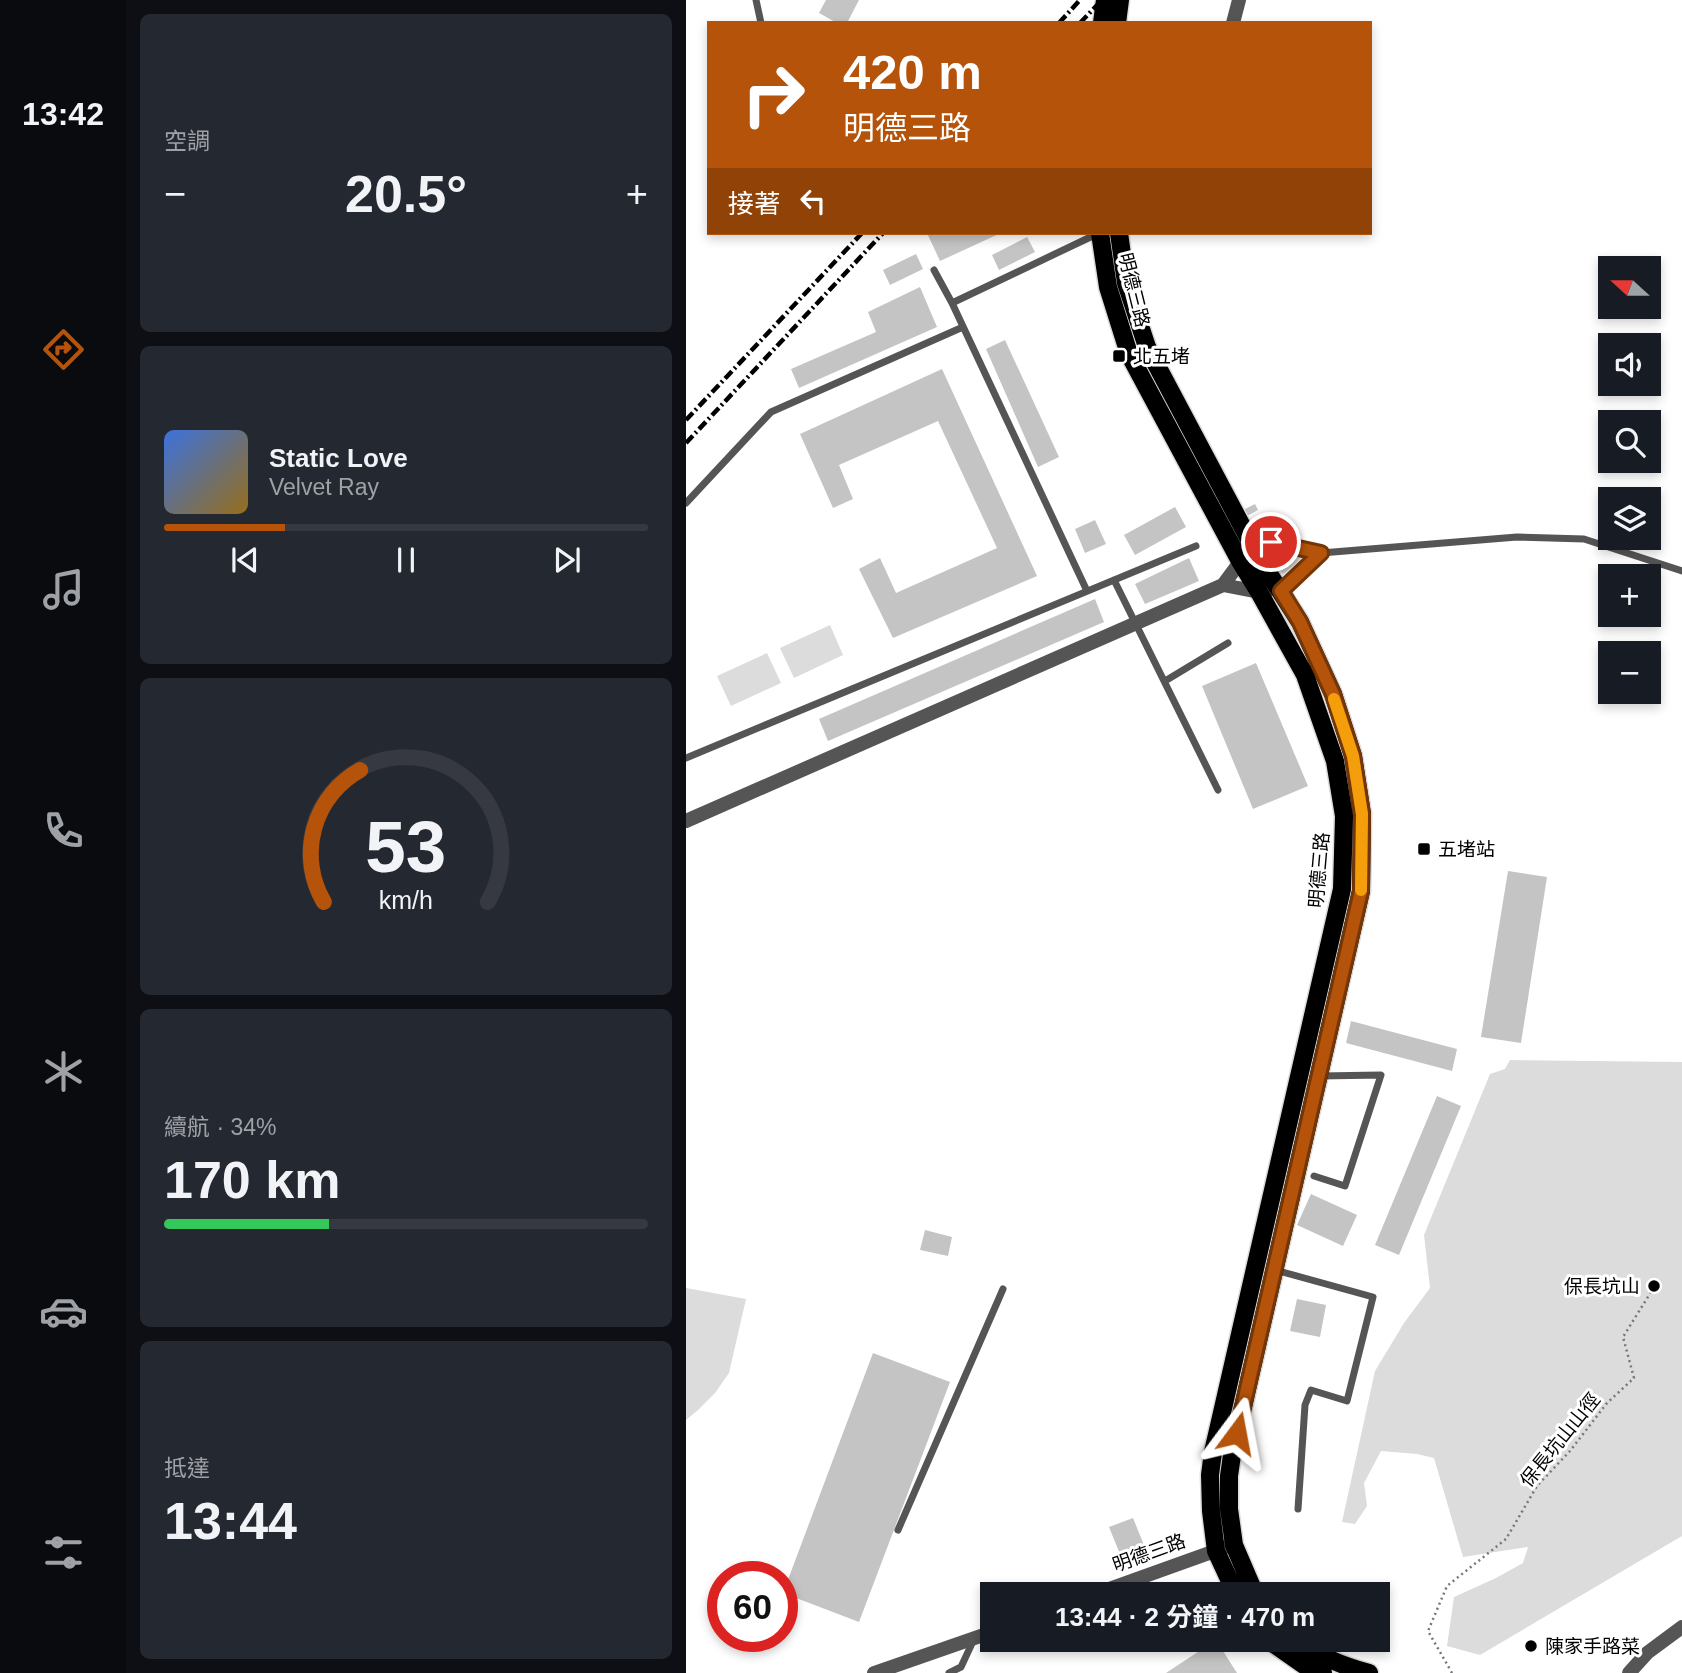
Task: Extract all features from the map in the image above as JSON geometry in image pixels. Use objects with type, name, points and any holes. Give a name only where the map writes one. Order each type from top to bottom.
[{"type":"main road","points":[[1102,21],[1105,0]]},
{"type":"main road","points":[[1117,21],[1120,0]]},
{"type":"main road","name":"明德三路","points":[[1100,235],[1108,287],[1129,354],[1305,676],[1335,761],[1344,816],[1342,889],[1213,1452],[1210,1511],[1216,1551]]},
{"type":"main road","name":"明德三路","points":[[1119,235],[1126,283],[1146,346],[1253,547],[1300,622],[1333,694],[1353,756],[1362,814],[1361,891],[1230,1466],[1229,1509],[1234,1545]]},
{"type":"main road","points":[[1302,1071],[1320,1076]]},
{"type":"main road","points":[[1234,1545],[1250,1582]]},
{"type":"main road","points":[[1216,1551],[1230,1582]]},
{"type":"main road","points":[[1285,1652],[1304,1665],[1323,1673]]},
{"type":"main road","points":[[1314,1652],[1369,1673]]},
{"type":"street","points":[[1234,21],[1240,0]]},
{"type":"street","points":[[686,821],[1223,585],[1253,547]]},
{"type":"street","points":[[1223,585],[1259,592],[1281,591]]},
{"type":"street","name":"明德三路","points":[[1129,1582],[1234,1545]]},
{"type":"street","points":[[1629,1673],[1647,1653],[1682,1627]]},
{"type":"street","points":[[874,1673],[980,1637]]},
{"type":"lane","points":[[756,0],[761,21]]},
{"type":"lane","points":[[952,303],[1096,235]]},
{"type":"lane","points":[[934,270],[1087,592]]},
{"type":"lane","points":[[686,503],[771,412],[963,327]]},
{"type":"lane","points":[[1253,547],[1271,542],[1321,553],[1517,537],[1584,539],[1682,571]]},
{"type":"lane","points":[[686,758],[1196,546]]},
{"type":"lane","points":[[1281,591],[1321,553]]},
{"type":"lane","points":[[1114,580],[1218,790]]},
{"type":"lane","points":[[1165,681],[1228,643]]},
{"type":"lane","points":[[1314,1176],[1345,1186],[1381,1076],[1320,1076]]},
{"type":"lane","points":[[1274,1269],[1373,1297],[1348,1401],[1311,1390],[1305,1405],[1298,1508]]},
{"type":"lane","points":[[898,1530],[1003,1289]]},
{"type":"lane","points":[[949,1673],[961,1667],[974,1639]]},
{"type":"path","name":"保長坑山山徑","points":[[1452,1673],[1428,1631],[1447,1586],[1506,1539],[1536,1486],[1570,1451],[1607,1403],[1633,1378],[1623,1337],[1656,1284]]},
{"type":"shaded area","points":[[1268,550],[1303,557],[1283,575]]},
{"type":"shaded area","points":[[830,625],[843,655],[794,678],[780,648]]},
{"type":"shaded area","points":[[767,653],[781,683],[731,706],[717,676]]},
{"type":"shaded area","points":[[1510,1060],[1682,1062],[1682,1536],[1480,1655],[1447,1646],[1454,1597],[1523,1563],[1528,1547],[1463,1557],[1434,1458],[1417,1454],[1381,1451],[1364,1483],[1367,1506],[1355,1524],[1342,1522],[1375,1371],[1404,1323],[1430,1288],[1424,1235],[1490,1074],[1505,1069]]},
{"type":"shaded area","points":[[686,1288],[746,1299],[729,1373],[715,1393],[686,1420]]},
{"type":"building","points":[[826,0],[859,0],[848,21],[833,21],[819,13]]},
{"type":"building","points":[[928,235],[997,235],[940,261]]},
{"type":"building","points":[[1027,237],[1035,252],[999,270],[992,255]]},
{"type":"building","points":[[916,254],[923,269],[890,285],[883,270]]},
{"type":"building","points":[[920,287],[937,327],[799,388],[791,369],[876,332],[868,312]]},
{"type":"building","points":[[1005,340],[1059,457],[1038,467],[986,349]]},
{"type":"building","points":[[942,369],[1037,576],[893,638],[859,569],[880,558],[896,593],[997,548],[938,421],[839,465],[853,499],[833,508],[800,434]]},
{"type":"building","points":[[1255,504],[1258,510],[1247,516],[1243,510]]},
{"type":"building","points":[[1175,507],[1186,527],[1135,555],[1124,535]]},
{"type":"building","points":[[1095,520],[1106,544],[1085,553],[1075,529]]},
{"type":"building","points":[[1189,558],[1199,581],[1145,604],[1135,584]]},
{"type":"building","points":[[1095,599],[1104,622],[828,741],[819,719]]},
{"type":"building","points":[[1256,663],[1308,786],[1253,809],[1202,686]]},
{"type":"building","points":[[1508,871],[1547,877],[1521,1043],[1481,1037]]},
{"type":"building","points":[[1351,1021],[1457,1049],[1452,1071],[1346,1043]]},
{"type":"building","points":[[1437,1096],[1461,1106],[1399,1255],[1375,1245]]},
{"type":"building","points":[[1311,1194],[1357,1215],[1343,1246],[1297,1225]]},
{"type":"building","points":[[925,1230],[952,1237],[948,1256],[920,1250]]},
{"type":"building","points":[[1297,1299],[1326,1305],[1320,1337],[1290,1331]]},
{"type":"building","points":[[873,1353],[950,1382],[859,1622],[798,1599],[798,1561],[795,1561]]},
{"type":"building","points":[[1133,1518],[1148,1555],[1124,1564],[1109,1527]]},
{"type":"building","points":[[1198,1652],[1224,1652],[1237,1673],[1166,1673]]},
{"type":"railway","points":[[1061,21],[1080,0]]},
{"type":"railway","points":[[1082,21],[1102,0]]},
{"type":"railway","points":[[686,420],[860,235]]},
{"type":"railway","points":[[686,443],[881,235]]},
{"type":"slow traffic","points":[[1334,699],[1353,756],[1362,814],[1361,890]]},
{"type":"place","name":"北五堵","points":[[1119,356]]},
{"type":"place","name":"五堵站","points":[[1424,849]]},
{"type":"place","name":"保長坑山","points":[[1654,1286]]},
{"type":"place","name":"陳家手路菜","points":[[1531,1646]]},
{"type":"route","points":[[1237,1433],[1361,891],[1362,814],[1353,756],[1333,694],[1300,622],[1281,591],[1321,553],[1271,542]]}]
